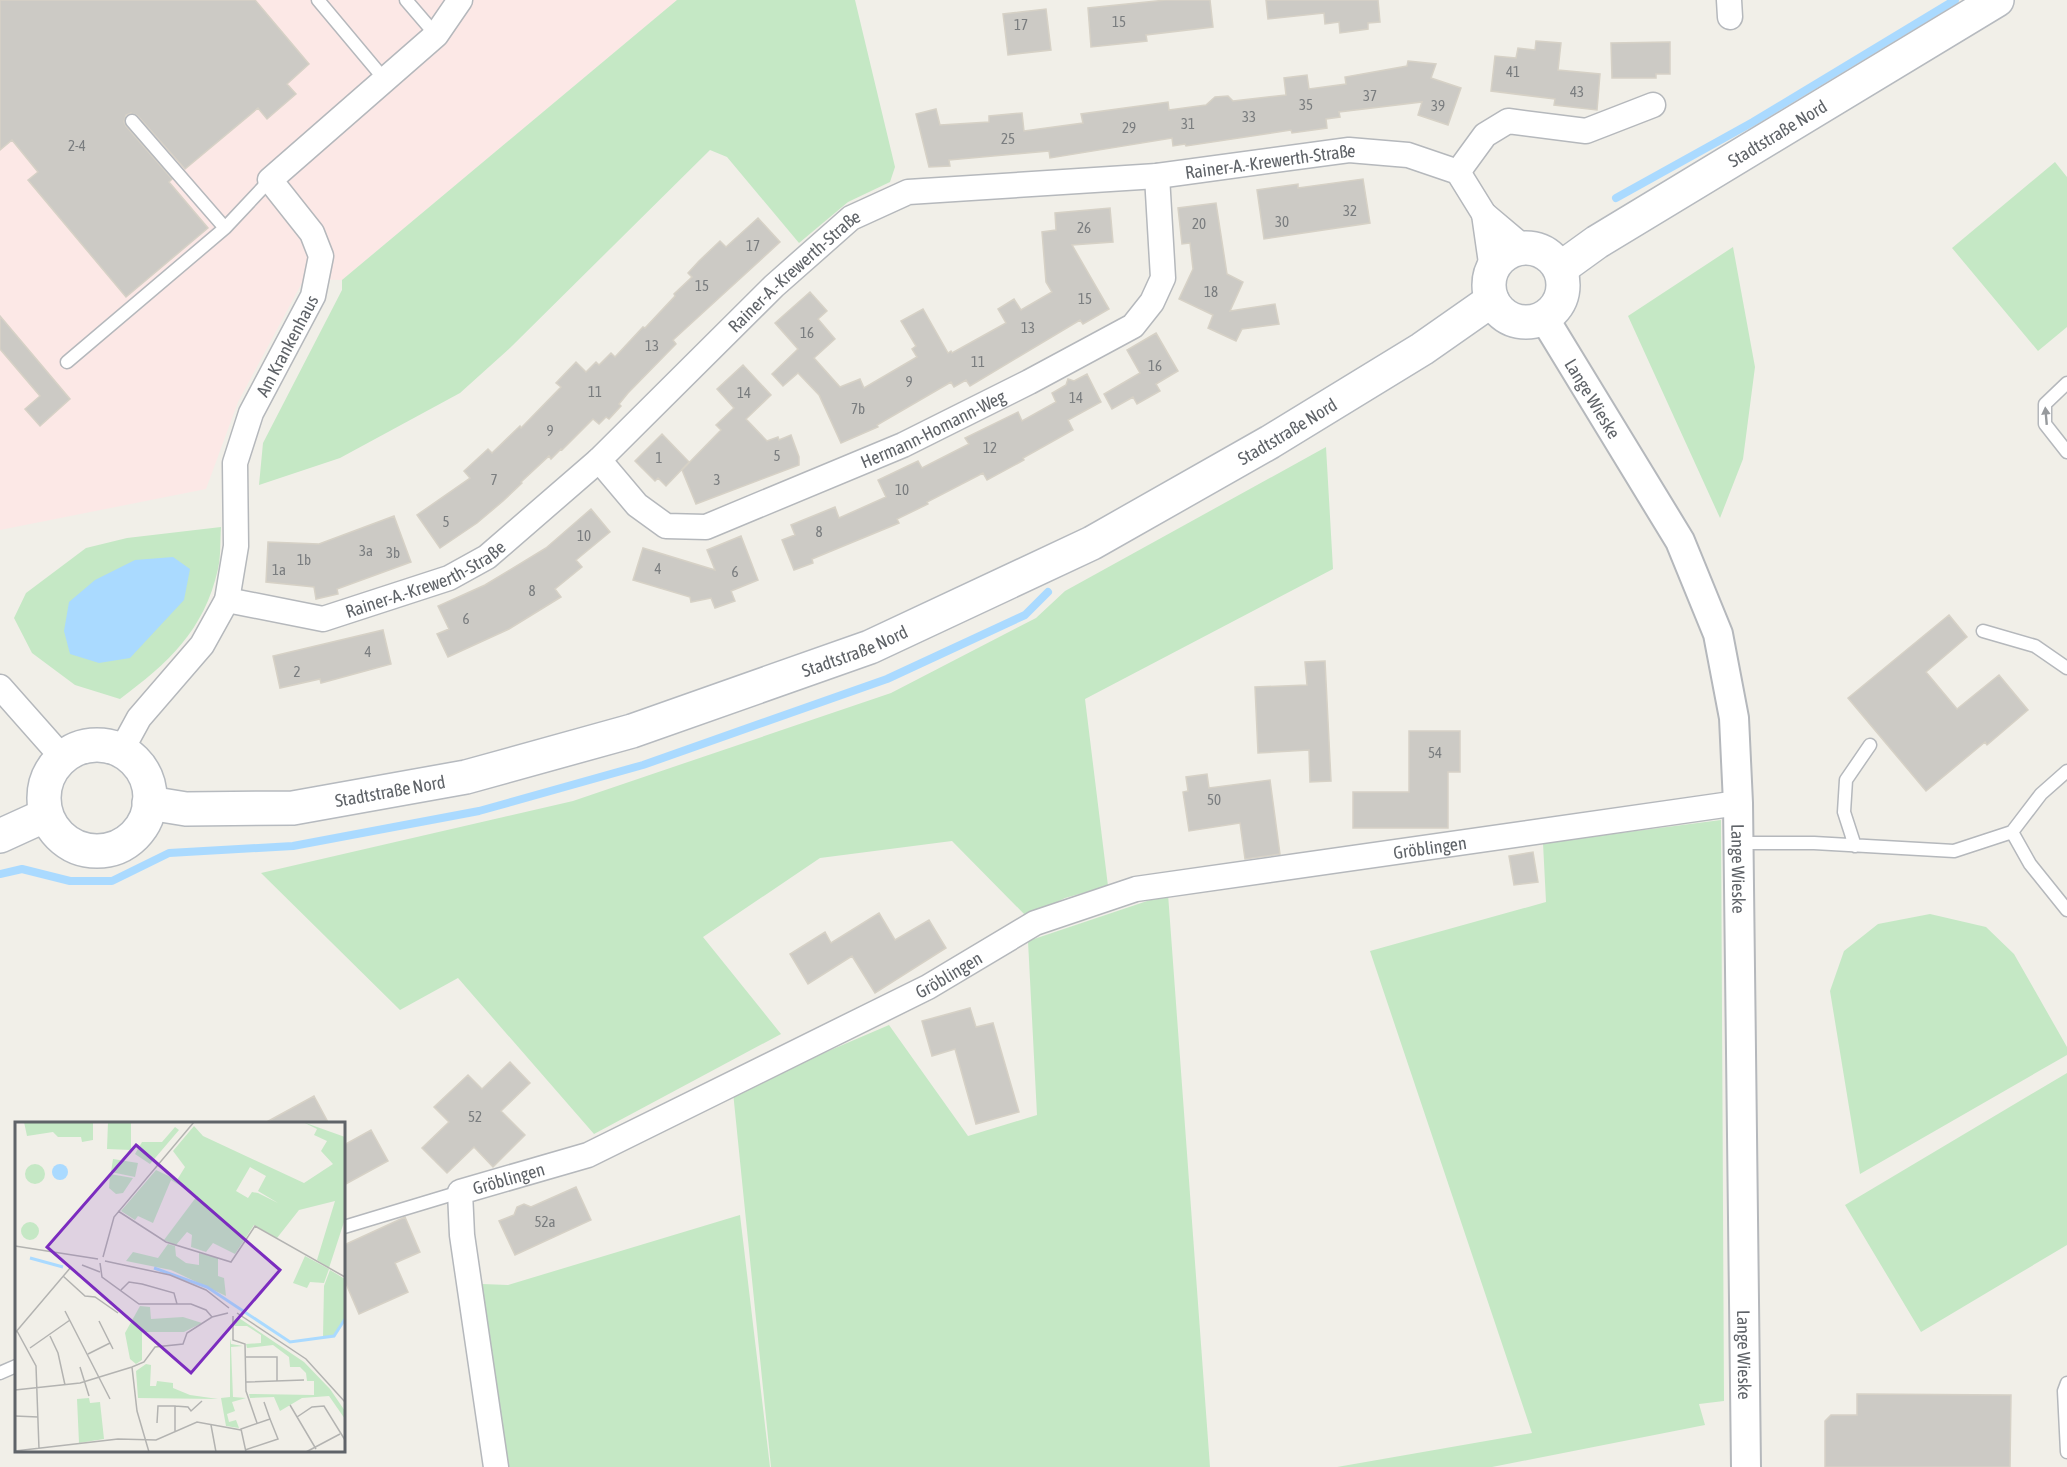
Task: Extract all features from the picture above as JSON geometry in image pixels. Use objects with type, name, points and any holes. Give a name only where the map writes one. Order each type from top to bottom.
[{"type":"main road","name":"Stadtstraße Nord","points":[[1561,268],[1597,242],[1996,0]]},
{"type":"main road","points":[[1523,247],[1538,249],[1551,256],[1561,268],[1564,287],[1558,305],[1544,318],[1529,322],[1514,320],[1501,312],[1492,285],[1504,254],[1523,247]]},
{"type":"main road","name":"Stadtstraße Nord","points":[[149,803],[186,809],[293,808],[466,777],[632,732],[870,647],[1102,538],[1281,436],[1422,350],[1492,285]]},
{"type":"main road","points":[[100,745],[121,750],[134,760],[146,777],[149,803],[143,824],[128,840],[119,846],[98,851],[76,847],[58,834],[46,815],[43,800],[47,779],[52,769],[63,757],[77,748],[100,745]]},
{"type":"main road","points":[[0,836],[46,815]]},
{"type":"street","points":[[270,180],[436,34],[460,0]]},
{"type":"street","points":[[1523,247],[1484,214],[1458,172],[1485,135],[1508,121],[1586,131],[1653,105]]},
{"type":"street","name":"Rainer-A.-Krewerth-Straße","points":[[227,600],[323,619],[449,578],[487,556],[599,460],[774,286],[851,218],[908,192],[1157,176],[1349,150],[1408,155],[1458,172]]},
{"type":"street","name":"Hermann-Homann-Weg","points":[[599,460],[637,505],[666,526],[706,527],[903,445],[1029,382],[1133,326],[1152,302],[1163,278],[1157,176]]},
{"type":"street","name":"Am Krankenhaus","points":[[121,750],[139,718],[202,645],[227,600],[236,546],[235,464],[251,413],[313,296],[321,256],[312,233],[270,180]]},
{"type":"street","points":[[1484,214],[1492,285]]},
{"type":"street","name":"Lange Wieske","points":[[1544,318],[1680,541],[1718,634],[1734,718],[1738,802],[1746,1467]]},
{"type":"street","points":[[0,687],[63,757]]},
{"type":"street","name":"Gröblingen","points":[[495,1467],[462,1235],[460,1191],[588,1155],[928,987],[1035,923],[1136,889],[1738,802]]},
{"type":"lane","points":[[318,0],[385,80]]},
{"type":"lane","points":[[406,0],[436,34]]},
{"type":"lane","points":[[132,121],[225,228]]},
{"type":"lane","points":[[68,363],[225,228],[270,180]]},
{"type":"lane","points":[[2067,383],[2045,404],[2045,424],[2067,452]]},
{"type":"lane","points":[[1983,631],[2035,646],[2067,668]]},
{"type":"lane","points":[[1855,846],[1844,812],[1846,780],[1870,745]]},
{"type":"lane","points":[[1738,843],[1814,843],[1954,851],[2012,832],[2041,794],[2067,771]]},
{"type":"lane","points":[[2012,832],[2030,864],[2067,910]]},
{"type":"lane","points":[[345,1227],[460,1191]]},
{"type":"lane","points":[[0,1373],[15,1366]]},
{"type":"lane","points":[[2067,1383],[2064,1391],[2067,1452]]},
{"type":"shaded area","points":[[0,0],[677,0],[342,280],[304,279],[238,402],[206,489],[0,530]]},
{"type":"green space","points":[[677,0],[855,0],[895,167],[890,182],[848,202],[799,243],[727,157],[710,150],[511,347],[460,393],[340,458],[259,485],[263,443],[342,290],[342,280]]},
{"type":"green space","points":[[2055,162],[2067,177],[2067,327],[2038,351],[1952,248]]},
{"type":"green space","points":[[1733,247],[1755,367],[1743,459],[1720,518],[1628,316]]},
{"type":"green space","points":[[1326,447],[1333,569],[1085,699],[1108,886],[1065,898],[1027,917],[952,841],[820,858],[703,937],[781,1034],[594,1134],[458,978],[400,1010],[261,873],[573,801],[891,693],[1036,618],[1065,591]]},
{"type":"green space","points":[[221,527],[218,569],[204,610],[182,644],[154,672],[120,699],[75,685],[32,653],[14,618],[26,593],[86,548],[127,538]]},
{"type":"green space","points":[[1721,820],[1724,1401],[1699,1404],[1705,1425],[1492,1467],[1337,1467],[1532,1433],[1370,951],[1546,902],[1543,843]]},
{"type":"green space","points":[[1168,894],[1210,1467],[771,1467],[733,1092],[889,1025],[968,1136],[1037,1115],[1028,941]]},
{"type":"green space","points":[[1930,914],[1986,927],[2014,954],[2067,1047],[2067,1055],[1860,1174],[1830,991],[1844,951],[1878,924]]},
{"type":"green space","points":[[2067,1073],[2067,1245],[1921,1332],[1845,1205]]},
{"type":"green space","points":[[740,1215],[770,1467],[505,1467],[482,1284],[508,1285]]},
{"type":"water","points":[[173,557],[190,569],[184,600],[130,658],[99,663],[70,654],[64,631],[69,602],[95,580],[135,560]]},
{"type":"building","points":[[0,0],[255,0],[309,64],[287,84],[296,94],[267,119],[258,108],[185,169],[138,116],[131,113],[126,115],[124,122],[126,126],[172,179],[169,182],[208,228],[126,297],[28,180],[38,172],[12,140],[0,150]]},
{"type":"building","points":[[1166,0],[1210,0],[1213,27],[1146,35],[1147,41],[1091,47],[1088,8]]},
{"type":"building","points":[[1266,0],[1378,0],[1380,22],[1368,23],[1368,29],[1340,33],[1339,22],[1325,24],[1324,13],[1268,19]]},
{"type":"building","points":[[1046,9],[1051,50],[1008,55],[1003,14]]},
{"type":"building","points":[[1536,41],[1561,43],[1558,70],[1600,74],[1597,110],[1554,105],[1555,99],[1491,91],[1495,56],[1516,58],[1518,48],[1535,50]]},
{"type":"building","points":[[1670,42],[1670,74],[1656,74],[1656,78],[1612,78],[1611,43]]},
{"type":"building","points":[[1408,61],[1436,64],[1431,78],[1461,88],[1448,125],[1418,115],[1422,102],[1339,112],[1340,117],[1326,119],[1327,128],[1292,133],[1291,130],[1186,146],[1185,144],[1173,146],[1172,138],[1050,158],[1049,151],[949,160],[950,166],[929,167],[916,114],[936,109],[940,125],[989,122],[989,116],[1022,113],[1024,131],[1083,123],[1081,114],[1168,102],[1169,110],[1206,105],[1215,97],[1228,96],[1233,101],[1286,95],[1284,78],[1307,75],[1309,89],[1346,84],[1345,77],[1407,66]]},
{"type":"building","points":[[1363,179],[1370,223],[1264,239],[1257,190],[1298,184],[1298,188]]},
{"type":"building","points":[[1216,203],[1227,274],[1243,282],[1230,311],[1275,304],[1279,324],[1242,329],[1236,341],[1208,328],[1213,315],[1179,299],[1193,269],[1190,243],[1182,244],[1178,208]]},
{"type":"building","points":[[1110,208],[1113,242],[1072,245],[1109,309],[1083,324],[1080,320],[970,386],[966,380],[954,387],[951,382],[877,425],[878,427],[841,443],[819,395],[798,373],[783,386],[772,374],[798,349],[775,323],[810,292],[827,311],[818,319],[835,339],[814,358],[840,387],[860,379],[864,388],[917,357],[912,349],[916,346],[901,321],[923,309],[948,353],[951,351],[952,353],[1006,323],[998,309],[1014,299],[1021,310],[1052,292],[1046,282],[1042,232],[1056,230],[1055,213]]},
{"type":"building","points":[[758,218],[780,242],[673,340],[676,344],[628,393],[619,404],[621,406],[609,419],[606,417],[599,424],[593,419],[562,450],[551,459],[549,456],[477,523],[440,548],[417,515],[470,478],[464,471],[488,449],[492,453],[520,426],[521,428],[561,387],[556,383],[576,362],[586,372],[596,362],[599,365],[611,353],[615,357],[692,277],[688,273],[699,261],[720,241],[726,247]]},
{"type":"building","points":[[0,316],[70,399],[40,426],[25,409],[40,396],[0,349]]},
{"type":"building","points":[[1156,333],[1178,371],[1156,384],[1160,391],[1137,404],[1133,397],[1112,409],[1104,394],[1140,373],[1127,350]]},
{"type":"building","points":[[743,365],[771,395],[746,419],[767,441],[778,437],[779,440],[791,435],[799,457],[799,465],[696,504],[682,470],[721,430],[716,425],[734,408],[717,389]]},
{"type":"building","points":[[1087,374],[1101,402],[1068,420],[1073,430],[987,480],[983,473],[897,519],[899,523],[812,559],[813,563],[794,570],[782,540],[795,535],[791,525],[835,507],[839,518],[886,497],[878,480],[918,461],[922,468],[969,444],[965,438],[1018,412],[1022,421],[1056,402],[1052,393],[1066,385],[1068,379],[1074,381]]},
{"type":"building","points":[[662,434],[689,462],[666,486],[658,478],[655,481],[635,461]]},
{"type":"building","points":[[591,509],[610,532],[576,560],[582,567],[555,589],[561,597],[509,629],[448,657],[437,634],[449,629],[438,606],[485,585],[546,548]]},
{"type":"building","points":[[394,516],[411,562],[337,589],[338,594],[316,599],[314,587],[266,582],[268,542],[319,544]]},
{"type":"building","points":[[741,536],[758,580],[731,591],[735,601],[715,608],[711,598],[691,602],[690,597],[633,580],[643,548],[715,570],[707,550]]},
{"type":"building","points":[[1949,615],[1967,637],[1926,672],[1957,709],[1999,675],[2028,710],[1987,745],[1985,742],[1926,791],[1848,698]]},
{"type":"building","points":[[383,630],[391,664],[321,683],[320,679],[280,688],[273,656]]},
{"type":"building","points":[[1325,661],[1331,781],[1310,782],[1309,750],[1258,753],[1255,687],[1307,685],[1305,662]]},
{"type":"building","points":[[1409,731],[1460,731],[1460,772],[1448,772],[1448,828],[1353,828],[1353,792],[1409,792]]},
{"type":"building","points":[[1207,774],[1209,788],[1270,780],[1280,854],[1245,859],[1240,823],[1189,831],[1183,792],[1188,791],[1186,777]]},
{"type":"building","points":[[1533,852],[1538,882],[1514,885],[1509,856]]},
{"type":"building","points":[[879,913],[895,940],[929,920],[946,948],[875,993],[852,956],[808,984],[790,954],[825,932],[831,943]]},
{"type":"building","points":[[970,1008],[976,1027],[993,1023],[1019,1112],[976,1124],[955,1049],[932,1056],[922,1021]]},
{"type":"building","points":[[510,1062],[530,1083],[501,1111],[525,1135],[493,1167],[474,1147],[447,1173],[422,1148],[449,1122],[434,1107],[468,1075],[482,1089]]},
{"type":"building","points":[[314,1096],[328,1122],[267,1122]]},
{"type":"building","points":[[371,1130],[388,1161],[345,1184],[345,1144]]},
{"type":"building","points":[[576,1187],[591,1220],[515,1255],[499,1221],[514,1215],[517,1207],[524,1204],[531,1207]]},
{"type":"building","points":[[405,1217],[420,1252],[395,1263],[408,1292],[359,1314],[345,1281],[345,1245]]},
{"type":"building","points":[[1857,1394],[2011,1395],[2010,1467],[1825,1467],[1825,1421],[1831,1415],[1857,1415]]},
{"type":"waterway","points":[[1616,198],[1753,122],[1955,0]]},
{"type":"waterway","points":[[0,874],[22,869],[70,881],[112,881],[169,853],[293,846],[479,811],[643,765],[887,679],[1025,615],[1048,592]]}]
